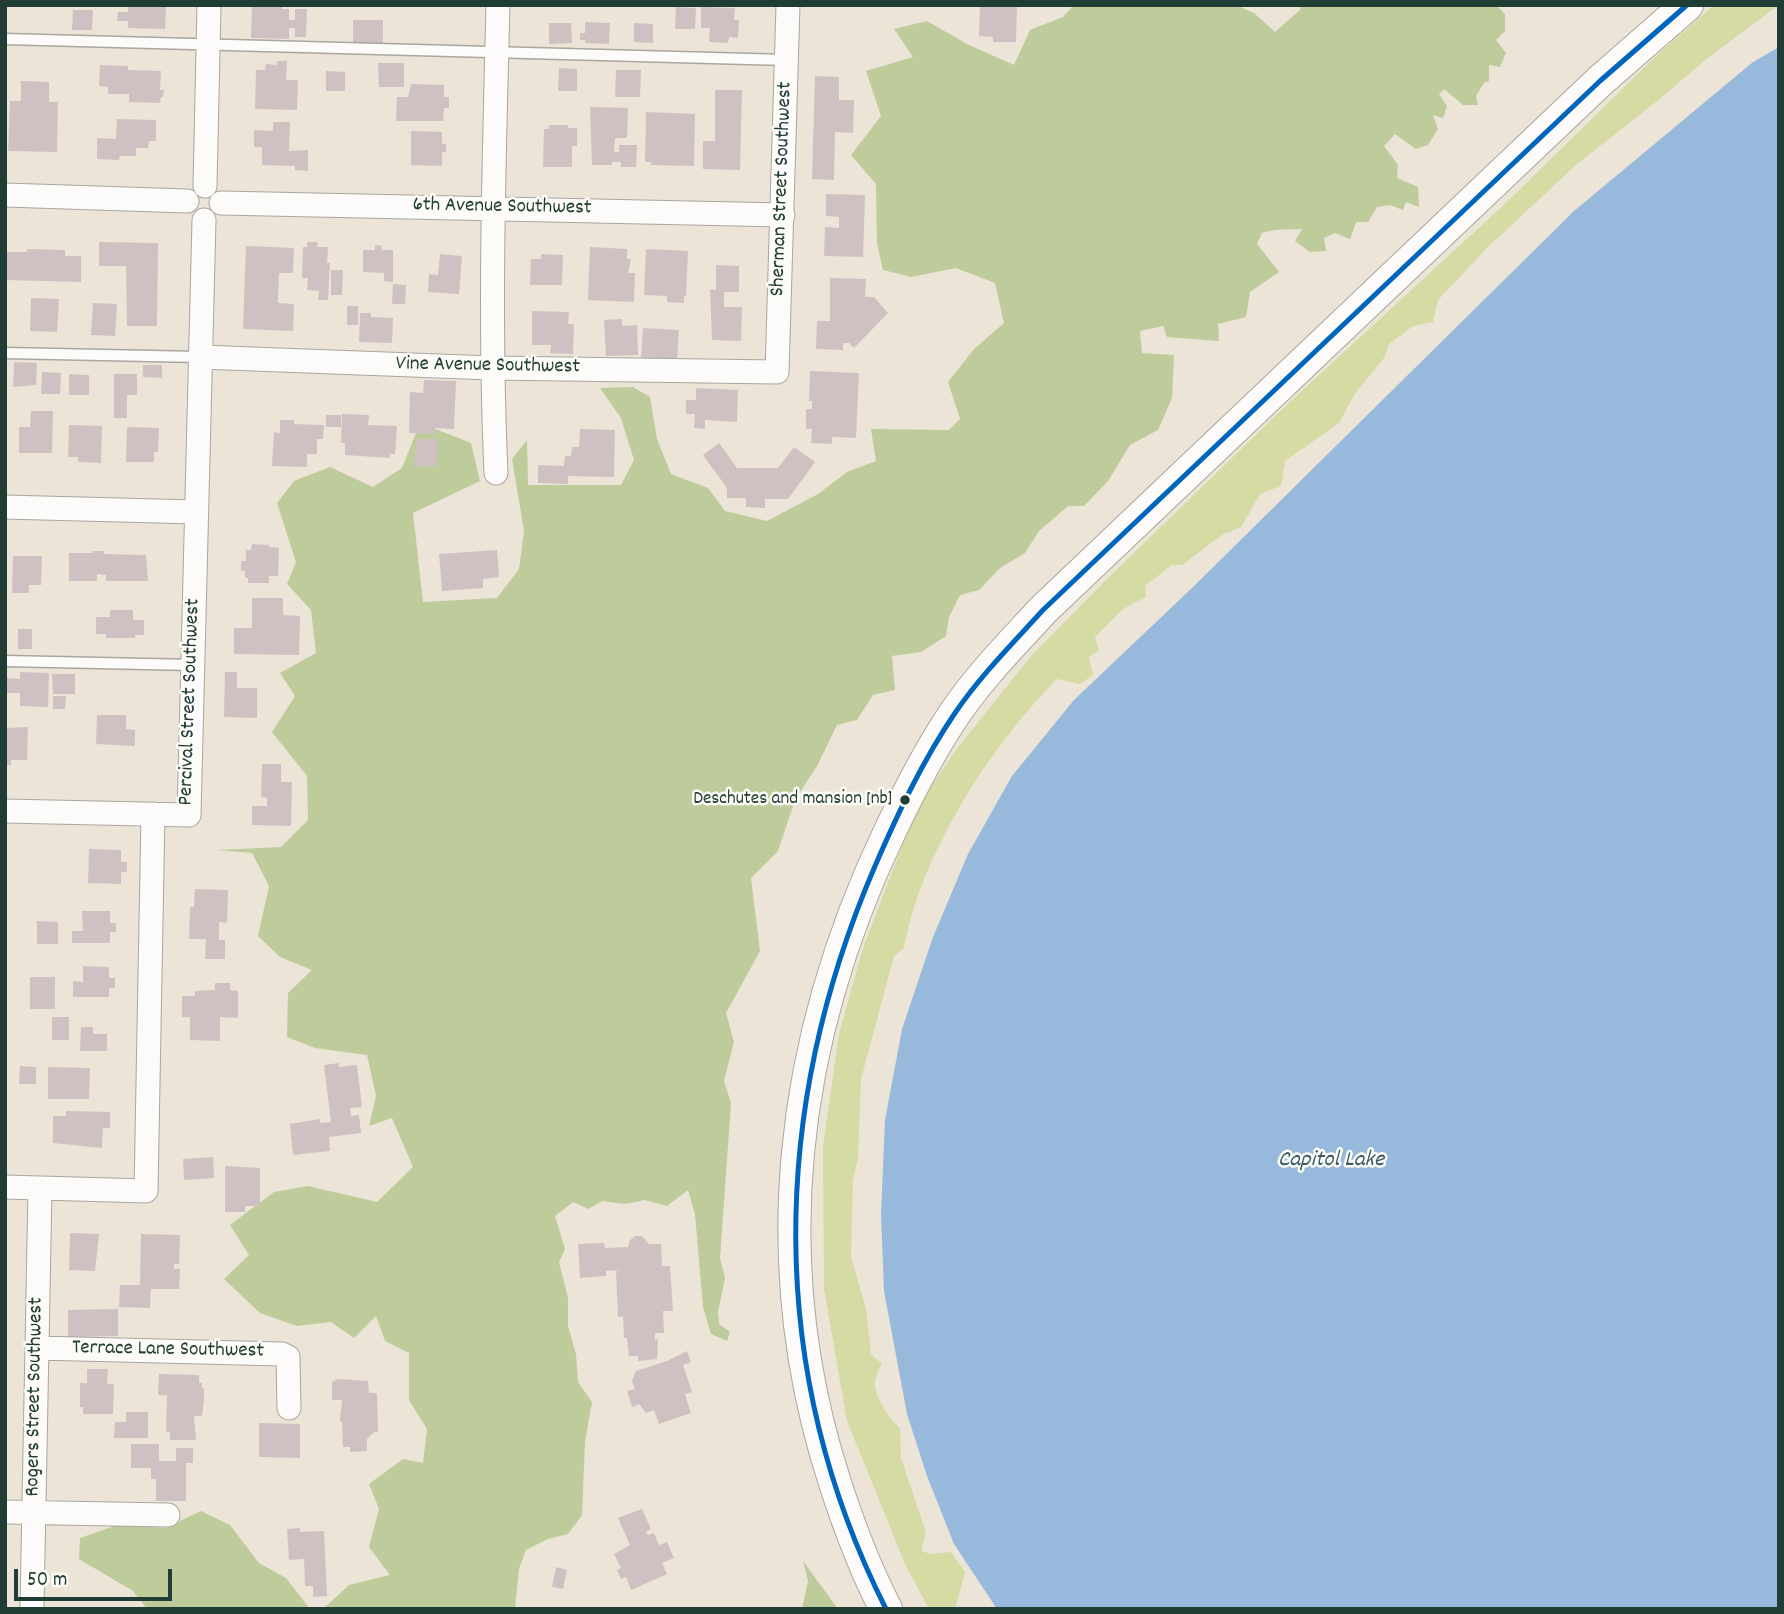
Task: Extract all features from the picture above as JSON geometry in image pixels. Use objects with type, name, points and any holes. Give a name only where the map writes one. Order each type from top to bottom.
[{"type":"street","points":[[209,5],[208,44],[216,215],[204,220],[191,214],[187,201],[194,190],[213,194]]},
{"type":"street","points":[[496,473],[492,368],[498,5]]},
{"type":"street","name":"Sherman Street Southwest","points":[[777,372],[788,5]]},
{"type":"street","points":[[886,1609],[847,1520],[823,1446],[804,1356],[794,1272],[795,1192],[811,1054],[825,1000],[858,902],[900,810],[955,712],[1043,610],[1600,81],[1687,5]]},
{"type":"street","name":"6th Avenue Southwest","points":[[213,194],[493,207],[783,215]]},
{"type":"street","points":[[5,195],[187,201]]},
{"type":"street","name":"Percival Street Southwest","points":[[40,1188],[146,1191],[153,814],[189,816],[204,220]]},
{"type":"street","name":"Vine Avenue Southwest","points":[[200,357],[492,368],[777,372]]},
{"type":"street","points":[[5,507],[195,512]]},
{"type":"street","points":[[5,811],[153,814]]},
{"type":"street","points":[[5,1187],[40,1188]]},
{"type":"street","name":"Rogers Street Southwest","points":[[32,1607],[40,1188]]},
{"type":"street","name":"Terrace Lane Southwest","points":[[37,1348],[282,1354],[288,1357],[289,1408]]},
{"type":"street","points":[[5,1512],[168,1516]]},
{"type":"lane","points":[[5,39],[787,60]]},
{"type":"lane","points":[[5,354],[200,357]]},
{"type":"lane","points":[[5,661],[193,665]]},
{"type":"green space","points":[[1074,5],[1236,5],[1254,13],[1275,32],[1300,10],[1301,5],[1496,5],[1505,14],[1505,31],[1496,40],[1506,53],[1500,67],[1489,65],[1489,81],[1484,83],[1476,96],[1478,105],[1463,105],[1444,89],[1439,94],[1447,106],[1443,118],[1433,115],[1438,129],[1428,145],[1416,149],[1395,134],[1384,146],[1398,165],[1397,178],[1418,187],[1419,207],[1406,202],[1403,210],[1390,205],[1377,207],[1368,222],[1356,222],[1350,239],[1335,233],[1324,238],[1326,251],[1310,252],[1295,241],[1302,229],[1262,233],[1257,244],[1279,272],[1250,292],[1246,317],[1218,324],[1219,341],[1167,337],[1163,326],[1140,331],[1142,353],[1174,355],[1172,398],[1158,430],[1130,445],[1108,481],[1084,506],[1068,506],[1039,531],[1025,553],[1000,568],[979,590],[960,595],[949,617],[946,636],[921,652],[892,656],[895,690],[873,695],[857,720],[837,725],[817,766],[795,800],[778,851],[751,878],[760,951],[726,1013],[734,1042],[724,1081],[731,1103],[720,1258],[725,1278],[718,1312],[719,1324],[730,1332],[727,1341],[711,1334],[703,1307],[695,1214],[688,1190],[667,1206],[645,1200],[625,1204],[602,1201],[588,1209],[573,1202],[555,1216],[565,1249],[559,1262],[568,1298],[568,1326],[576,1354],[578,1382],[592,1402],[585,1442],[582,1515],[568,1534],[548,1539],[526,1550],[519,1569],[515,1609],[323,1609],[349,1585],[390,1575],[369,1547],[379,1509],[369,1484],[403,1459],[423,1463],[427,1429],[409,1400],[409,1353],[385,1341],[376,1316],[354,1338],[331,1322],[297,1326],[260,1313],[224,1279],[249,1255],[230,1225],[274,1192],[308,1186],[377,1202],[413,1167],[392,1118],[369,1126],[376,1096],[367,1055],[315,1048],[287,1037],[288,993],[312,970],[280,957],[258,936],[269,886],[252,853],[218,850],[281,847],[308,820],[307,776],[272,732],[295,696],[280,673],[316,653],[311,610],[287,584],[296,562],[277,503],[294,481],[330,467],[373,487],[402,468],[420,423],[471,443],[480,481],[413,513],[423,602],[497,598],[519,569],[524,531],[512,459],[527,440],[528,485],[621,485],[634,460],[621,418],[600,388],[633,387],[650,397],[657,439],[671,474],[708,488],[725,511],[767,521],[818,494],[847,472],[876,461],[871,429],[949,430],[960,419],[948,382],[974,349],[1004,323],[995,283],[956,268],[911,277],[883,270],[877,244],[876,184],[851,155],[881,116],[866,71],[913,57],[894,29],[927,21],[967,44],[1014,65],[1030,30],[1063,17]]},
{"type":"green space","points":[[1714,5],[1779,5],[1709,57],[1577,164],[1487,248],[1438,300],[1433,322],[1413,326],[1389,344],[1384,358],[1356,392],[1339,423],[1285,461],[1281,486],[1260,494],[1241,527],[1222,535],[1182,565],[1172,565],[1145,586],[1146,597],[1123,609],[1095,637],[1099,651],[1089,657],[1093,675],[1080,684],[1057,679],[1032,706],[983,769],[942,839],[913,912],[904,948],[894,956],[861,1079],[858,1158],[853,1181],[851,1257],[866,1308],[871,1354],[882,1364],[875,1381],[876,1392],[885,1410],[900,1428],[901,1458],[926,1532],[921,1551],[931,1554],[951,1552],[965,1572],[956,1606],[958,1609],[929,1609],[905,1564],[847,1421],[824,1289],[823,1146],[839,1034],[863,948],[917,807],[956,750],[1031,656],[1110,576],[1292,400],[1507,202],[1656,56]]},
{"type":"green space","points":[[201,1511],[230,1525],[259,1563],[286,1578],[310,1609],[147,1609],[133,1591],[79,1559],[80,1538],[117,1525],[165,1528]]},
{"type":"green space","points":[[803,1561],[838,1609],[802,1609],[808,1581]]},
{"type":"water","name":"Capitol Lake","points":[[1779,47],[1779,1609],[997,1609],[954,1544],[927,1476],[907,1414],[884,1291],[881,1214],[885,1120],[902,1029],[933,937],[968,854],[1012,776],[1074,700],[1193,587],[1574,211],[1753,62]]},
{"type":"building","points":[[128,5],[166,5],[165,29],[128,28],[128,21],[117,21],[118,12],[128,12]]},
{"type":"building","points":[[282,5],[282,9],[289,9],[289,20],[295,20],[295,9],[307,9],[306,37],[295,37],[295,28],[289,28],[289,39],[251,38],[252,7]]},
{"type":"building","points":[[980,6],[1017,7],[1016,42],[993,42],[993,37],[979,36]]},
{"type":"building","points":[[676,7],[696,8],[695,29],[675,29]]},
{"type":"building","points":[[701,7],[735,8],[734,20],[739,20],[738,38],[729,37],[728,43],[709,42],[710,28],[701,28]]},
{"type":"building","points":[[73,10],[93,10],[92,30],[72,30]]},
{"type":"building","points":[[353,20],[383,20],[383,45],[353,44]]},
{"type":"building","points":[[585,22],[610,23],[609,44],[585,43],[585,40],[580,40],[580,33],[585,33]]},
{"type":"building","points":[[549,23],[571,23],[572,43],[549,44]]},
{"type":"building","points":[[634,23],[653,24],[653,43],[634,42]]},
{"type":"building","points":[[277,61],[287,61],[286,80],[298,80],[297,110],[255,109],[256,70],[265,70],[266,64],[277,65]]},
{"type":"building","points":[[378,63],[404,63],[404,87],[379,87]]},
{"type":"building","points":[[100,65],[128,66],[128,70],[161,71],[160,90],[164,90],[160,103],[129,102],[129,94],[108,94],[108,87],[99,86]]},
{"type":"building","points":[[559,68],[577,69],[577,91],[558,91]]},
{"type":"building","points":[[616,70],[641,70],[640,97],[615,97]]},
{"type":"building","points":[[326,71],[345,72],[345,91],[326,91]]},
{"type":"building","points":[[815,76],[839,77],[839,100],[854,100],[853,133],[835,132],[834,180],[812,179]]},
{"type":"building","points":[[21,81],[49,82],[49,102],[58,102],[57,152],[8,151],[10,101],[21,101]]},
{"type":"building","points":[[411,84],[444,85],[444,97],[449,97],[449,108],[444,108],[443,121],[396,121],[397,97],[408,97]]},
{"type":"building","points":[[715,90],[742,90],[740,170],[703,169],[703,141],[715,141]]},
{"type":"building","points":[[590,107],[628,108],[627,138],[615,138],[614,152],[619,152],[619,145],[637,145],[636,167],[621,167],[621,162],[592,165]]},
{"type":"building","points":[[646,112],[695,114],[694,166],[651,165],[651,162],[645,162]]},
{"type":"building","points":[[117,119],[156,120],[156,141],[149,141],[148,148],[136,148],[136,156],[120,156],[119,160],[97,159],[97,138],[116,139]]},
{"type":"building","points":[[273,122],[290,122],[289,151],[308,150],[308,171],[295,170],[295,166],[262,165],[262,147],[254,147],[254,130],[273,131]]},
{"type":"building","points":[[549,125],[577,128],[577,146],[572,146],[572,167],[543,167],[544,129],[549,129]]},
{"type":"building","points":[[411,131],[442,132],[442,144],[446,144],[446,152],[442,152],[442,166],[411,165]]},
{"type":"building","points":[[826,194],[865,195],[863,257],[824,256],[825,227],[839,228],[839,217],[826,216]]},
{"type":"building","points":[[99,242],[158,243],[157,326],[127,326],[126,266],[99,266]]},
{"type":"building","points":[[307,242],[318,242],[317,247],[328,247],[328,300],[318,300],[319,291],[307,290],[308,278],[302,278],[303,247],[307,247]]},
{"type":"building","points":[[375,245],[382,246],[382,250],[393,250],[393,282],[384,281],[384,273],[363,272],[363,250],[375,250]]},
{"type":"building","points":[[246,246],[294,248],[293,273],[279,273],[278,303],[294,304],[293,331],[243,329]]},
{"type":"building","points":[[590,247],[627,249],[627,259],[631,259],[628,273],[635,273],[634,302],[588,300]]},
{"type":"building","points":[[27,249],[65,250],[65,256],[81,256],[81,282],[6,280],[6,252],[27,252]]},
{"type":"building","points":[[646,249],[688,251],[684,303],[667,302],[667,296],[644,295]]},
{"type":"building","points":[[440,254],[462,256],[459,294],[428,292],[429,274],[438,275]]},
{"type":"building","points":[[541,254],[563,255],[562,285],[530,285],[531,259],[541,259]]},
{"type":"building","points":[[716,265],[739,266],[739,292],[724,292],[724,307],[742,307],[741,341],[712,340],[710,289],[716,290]]},
{"type":"building","points":[[331,270],[343,270],[342,295],[331,295]]},
{"type":"building","points":[[830,278],[866,279],[865,297],[874,297],[888,313],[854,348],[849,343],[843,343],[843,350],[816,349],[817,321],[830,321]]},
{"type":"building","points":[[393,284],[406,285],[405,304],[392,304]]},
{"type":"building","points":[[31,298],[59,299],[57,332],[30,331]]},
{"type":"building","points":[[93,303],[117,304],[115,336],[91,335]]},
{"type":"building","points":[[347,306],[358,306],[358,325],[347,325]]},
{"type":"building","points":[[532,311],[569,312],[568,324],[574,324],[573,354],[550,353],[551,345],[532,345]]},
{"type":"building","points":[[360,313],[371,313],[371,317],[393,318],[392,343],[359,342]]},
{"type":"building","points":[[622,319],[622,326],[637,325],[638,355],[606,356],[604,320]]},
{"type":"building","points":[[643,328],[679,330],[677,360],[641,358]]},
{"type":"building","points":[[14,362],[37,363],[36,385],[13,387]]},
{"type":"building","points":[[143,365],[162,365],[162,378],[143,377]]},
{"type":"building","points":[[810,371],[859,373],[856,438],[832,437],[832,444],[811,443],[812,429],[806,429],[806,409],[812,409],[812,401],[809,401]]},
{"type":"building","points":[[42,372],[61,373],[60,394],[41,394]]},
{"type":"building","points":[[69,374],[89,375],[89,395],[69,395]]},
{"type":"building","points":[[114,374],[137,374],[137,395],[127,395],[127,418],[114,418]]},
{"type":"building","points":[[424,380],[456,381],[454,429],[435,428],[435,434],[409,433],[410,392],[423,393]]},
{"type":"building","points":[[696,388],[738,390],[737,422],[705,420],[705,429],[694,428],[695,414],[686,414],[686,400],[696,400]]},
{"type":"building","points":[[31,411],[53,411],[52,453],[19,453],[19,427],[30,427]]},
{"type":"building","points":[[342,414],[369,415],[368,425],[397,426],[395,454],[390,454],[390,458],[345,455],[345,443],[341,443]]},
{"type":"building","points":[[326,415],[341,415],[341,427],[326,427]]},
{"type":"building","points":[[280,420],[294,420],[294,424],[324,425],[323,439],[317,439],[317,454],[307,454],[307,467],[272,466],[274,432],[280,433]]},
{"type":"building","points":[[69,425],[102,426],[101,463],[78,462],[78,457],[68,457]]},
{"type":"building","points":[[127,427],[159,428],[158,452],[154,452],[154,462],[126,462]]},
{"type":"building","points":[[580,429],[615,430],[614,477],[568,476],[568,484],[538,483],[538,465],[564,466],[565,456],[571,456],[572,447],[579,447]]},
{"type":"building","points":[[416,439],[438,439],[437,466],[414,466]]},
{"type":"building","points":[[719,443],[737,468],[778,468],[794,447],[815,462],[788,499],[765,499],[765,508],[746,507],[746,498],[727,498],[727,488],[703,455]]},
{"type":"building","points":[[252,544],[279,548],[278,576],[269,576],[269,583],[248,583],[245,571],[241,571],[241,561],[246,561],[246,550],[251,550]]},
{"type":"building","points":[[497,550],[499,577],[483,579],[483,588],[442,591],[439,554]]},
{"type":"building","points":[[104,551],[104,554],[146,555],[148,581],[106,581],[106,575],[97,574],[97,581],[69,581],[69,553]]},
{"type":"building","points":[[13,556],[42,556],[41,585],[29,585],[29,593],[12,593]]},
{"type":"building","points":[[252,598],[283,598],[283,615],[300,616],[299,655],[234,654],[234,628],[252,628]]},
{"type":"building","points":[[110,610],[133,610],[133,620],[144,620],[144,635],[135,635],[135,638],[106,638],[106,634],[96,634],[96,617],[110,617]]},
{"type":"building","points":[[18,629],[32,629],[32,649],[18,649]]},
{"type":"building","points":[[20,672],[49,673],[48,707],[20,706],[20,693],[6,693],[5,678],[20,679]]},
{"type":"building","points":[[225,672],[237,672],[237,688],[257,688],[257,718],[224,717]]},
{"type":"building","points":[[52,674],[75,674],[75,694],[53,694]]},
{"type":"building","points":[[53,696],[66,696],[65,709],[53,709]]},
{"type":"building","points":[[97,715],[126,715],[126,729],[135,730],[135,746],[96,744]]},
{"type":"building","points":[[28,727],[27,760],[11,760],[11,765],[5,765],[5,728]]},
{"type":"building","points":[[262,764],[281,764],[281,782],[292,782],[291,826],[252,825],[252,806],[267,806],[267,798],[261,797]]},
{"type":"building","points":[[89,849],[121,850],[121,862],[127,862],[127,872],[121,872],[121,884],[88,883]]},
{"type":"building","points":[[195,889],[228,890],[227,923],[219,922],[219,940],[225,940],[225,959],[205,959],[206,939],[189,939],[190,907],[194,907]]},
{"type":"building","points":[[82,911],[110,911],[110,923],[116,923],[116,932],[110,932],[110,943],[72,943],[72,931],[83,931]]},
{"type":"building","points":[[37,921],[58,922],[58,944],[37,944]]},
{"type":"building","points":[[83,966],[109,967],[109,978],[115,978],[115,988],[109,988],[109,997],[73,997],[73,981],[83,982]]},
{"type":"building","points":[[30,977],[55,977],[55,1009],[30,1009]]},
{"type":"building","points":[[215,983],[230,983],[230,990],[238,991],[238,1018],[220,1017],[220,1041],[190,1040],[190,1017],[182,1017],[182,996],[195,996],[195,991],[215,990]]},
{"type":"building","points":[[52,1017],[69,1017],[69,1040],[52,1040]]},
{"type":"building","points":[[81,1027],[93,1027],[93,1034],[107,1034],[107,1051],[80,1051]]},
{"type":"building","points":[[339,1063],[339,1067],[357,1065],[362,1107],[350,1108],[351,1116],[359,1115],[361,1133],[329,1137],[330,1151],[293,1155],[290,1124],[320,1119],[320,1123],[331,1122],[324,1065]]},
{"type":"building","points":[[20,1066],[36,1067],[36,1084],[19,1084]]},
{"type":"building","points":[[48,1067],[90,1068],[89,1099],[48,1099]]},
{"type":"building","points":[[66,1111],[110,1112],[110,1128],[103,1128],[102,1148],[53,1143],[53,1116],[66,1116]]},
{"type":"building","points":[[213,1157],[214,1178],[184,1180],[183,1159]]},
{"type":"building","points":[[225,1166],[260,1168],[260,1206],[245,1206],[245,1212],[225,1212]]},
{"type":"building","points":[[70,1233],[99,1234],[95,1271],[69,1270]]},
{"type":"building","points":[[141,1234],[180,1235],[179,1264],[174,1264],[174,1269],[180,1269],[179,1289],[151,1289],[150,1308],[119,1307],[120,1285],[140,1285]]},
{"type":"building","points":[[635,1236],[642,1236],[649,1244],[661,1244],[662,1266],[670,1266],[673,1311],[663,1311],[664,1333],[655,1333],[655,1340],[658,1339],[657,1359],[638,1361],[638,1356],[629,1356],[627,1338],[624,1338],[623,1316],[618,1317],[616,1271],[622,1270],[606,1271],[606,1276],[580,1278],[578,1244],[604,1243],[605,1248],[628,1247]]},
{"type":"building","points":[[118,1309],[118,1336],[68,1337],[68,1310]]},
{"type":"building","points":[[687,1351],[691,1362],[683,1365],[692,1392],[685,1394],[691,1413],[659,1424],[654,1410],[646,1413],[639,1404],[632,1407],[627,1391],[635,1389],[632,1381],[636,1371]]},
{"type":"building","points":[[87,1369],[108,1369],[107,1384],[114,1384],[113,1414],[83,1414],[83,1407],[80,1407],[80,1383],[87,1383]]},
{"type":"building","points":[[159,1374],[199,1375],[199,1383],[202,1383],[204,1388],[204,1400],[202,1416],[194,1416],[196,1440],[170,1440],[170,1432],[166,1432],[167,1395],[158,1395]]},
{"type":"building","points":[[338,1379],[368,1381],[369,1393],[377,1393],[378,1432],[374,1432],[367,1439],[367,1451],[350,1452],[350,1447],[343,1447],[340,1421],[342,1400],[332,1400],[332,1382]]},
{"type":"building","points":[[126,1412],[148,1412],[148,1438],[114,1438],[115,1422],[126,1422]]},
{"type":"building","points":[[259,1423],[300,1424],[300,1458],[259,1457]]},
{"type":"building","points":[[131,1444],[159,1444],[159,1461],[176,1461],[176,1448],[193,1448],[193,1463],[186,1463],[186,1501],[156,1501],[156,1479],[151,1479],[151,1468],[131,1468]]},
{"type":"building","points":[[642,1509],[651,1529],[646,1532],[648,1535],[654,1533],[659,1545],[667,1542],[674,1558],[662,1563],[667,1574],[631,1590],[626,1577],[621,1579],[617,1570],[621,1568],[614,1554],[630,1545],[618,1518]]},
{"type":"building","points":[[300,1528],[300,1532],[324,1531],[327,1596],[313,1597],[313,1586],[305,1586],[304,1559],[289,1560],[287,1529]]},
{"type":"building","points":[[556,1567],[567,1570],[563,1589],[552,1587]]},
{"type":"transit line","points":[[886,1609],[846,1518],[818,1426],[802,1333],[796,1239],[800,1145],[815,1051],[840,958],[875,866],[912,787],[932,749],[965,699],[1043,610],[1600,81],[1687,5]]},
{"type":"place","name":"Deschutes and mansion [nb]","points":[[905,800]]}]
